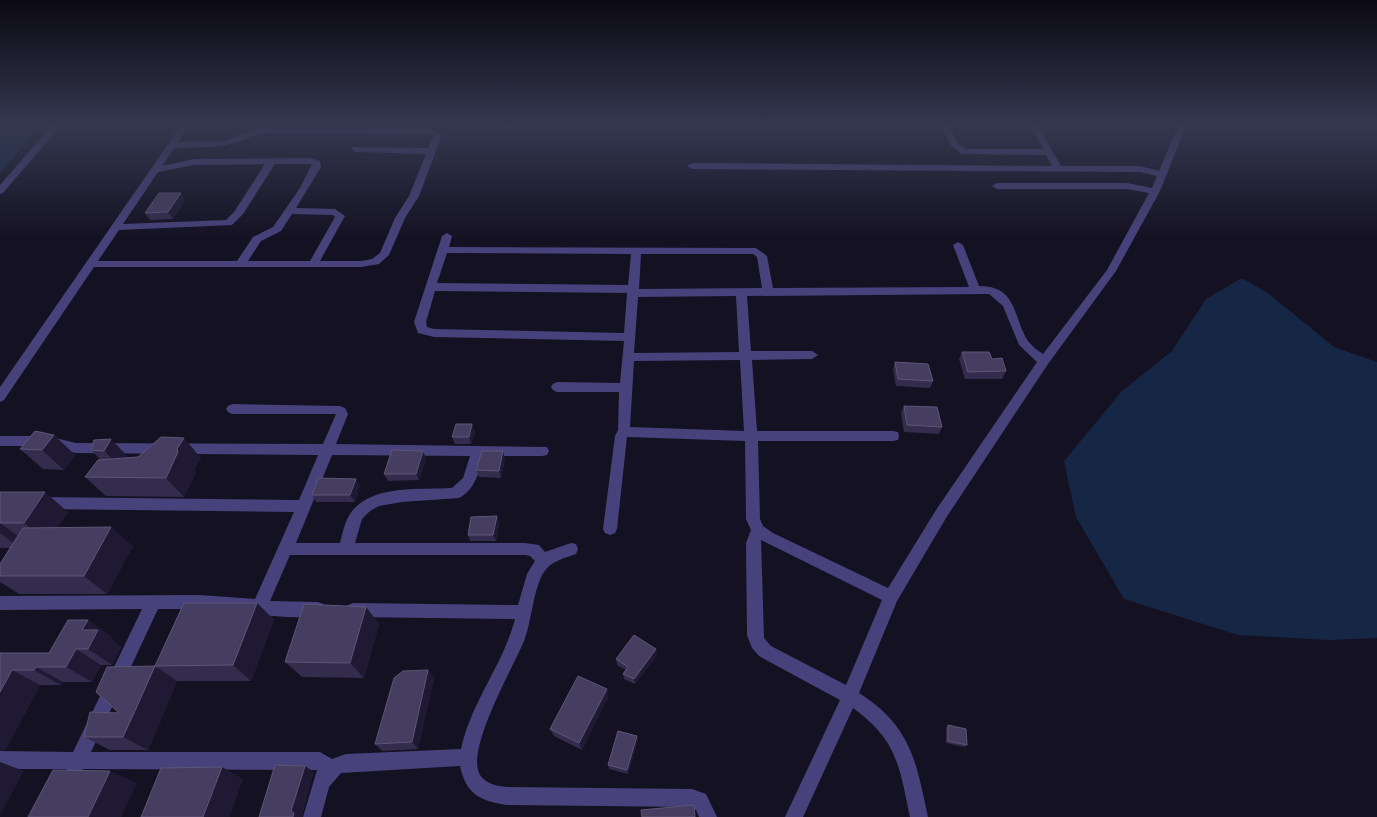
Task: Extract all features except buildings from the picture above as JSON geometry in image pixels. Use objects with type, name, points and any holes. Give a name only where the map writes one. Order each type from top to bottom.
[{"type":"street","points":[[0,191],[25,162]]},
{"type":"street","points":[[0,397],[159,162]]},
{"type":"street","points":[[154,170],[193,162]]},
{"type":"street","points":[[117,227],[229,222],[238,214],[271,162]]},
{"type":"street","points":[[241,263],[257,240],[274,232],[290,211],[316,167],[317,163],[314,162]]},
{"type":"street","points":[[92,264],[371,263],[384,255],[400,218],[414,196],[428,162]]},
{"type":"street","points":[[975,162],[978,169]]},
{"type":"street","points":[[1054,162],[1058,169]]},
{"type":"street","points":[[794,817],[850,696],[891,597],[940,514],[1044,361],[1111,271],[1155,191],[1168,162]]},
{"type":"street","points":[[692,166],[1132,169],[1162,174]]},
{"type":"street","points":[[997,186],[1127,186],[1155,191]]},
{"type":"street","points":[[290,211],[339,213],[340,216],[313,264]]},
{"type":"street","points":[[447,236],[420,322],[420,327],[426,332],[630,337]]},
{"type":"street","points":[[958,245],[975,289]]},
{"type":"street","points":[[442,250],[756,251],[762,256],[768,292]]},
{"type":"street","points":[[610,529],[621,436],[624,431],[636,251]]},
{"type":"street","points":[[431,287],[741,292],[991,290],[1001,296],[1010,310],[1024,343],[1044,361]]},
{"type":"street","points":[[741,292],[751,436],[753,519],[758,530],[768,537],[891,597]]},
{"type":"street","points":[[629,357],[812,355]]},
{"type":"street","points":[[556,387],[626,388]]},
{"type":"street","points":[[232,409],[339,410],[342,414],[302,506],[286,549],[259,607]]},
{"type":"street","points":[[624,431],[631,434],[893,436]]},
{"type":"street","points":[[0,440],[47,441],[76,448],[327,448],[542,451]]},
{"type":"street","points":[[346,548],[358,514],[374,502],[387,498],[454,494],[460,492],[468,482],[478,451]]},
{"type":"street","points":[[29,503],[302,506]]},
{"type":"street","points":[[758,530],[753,543],[755,635],[758,643],[765,651],[850,696],[886,727],[900,746],[907,764],[919,817]]},
{"type":"street","points":[[286,549],[530,549],[538,553],[544,561]]},
{"type":"street","points":[[571,549],[544,561],[536,572],[526,612],[510,656],[480,718],[470,757],[472,777],[480,787],[490,793],[507,796],[692,798],[700,800],[704,804],[708,817]]},
{"type":"street","points":[[0,603],[209,602],[259,607],[526,612]]},
{"type":"street","points":[[66,785],[153,603]]},
{"type":"street","points":[[312,817],[324,777],[330,768],[346,763],[470,757]]},
{"type":"street","points":[[0,760],[77,762],[320,761],[330,768]]},
{"type":"water","points":[[0,162],[10,162],[0,173]]},
{"type":"water","points":[[1242,278],[1269,294],[1334,347],[1377,362],[1377,638],[1329,640],[1238,635],[1124,599],[1076,517],[1064,461],[1122,391],[1172,351],[1206,299]]}]
